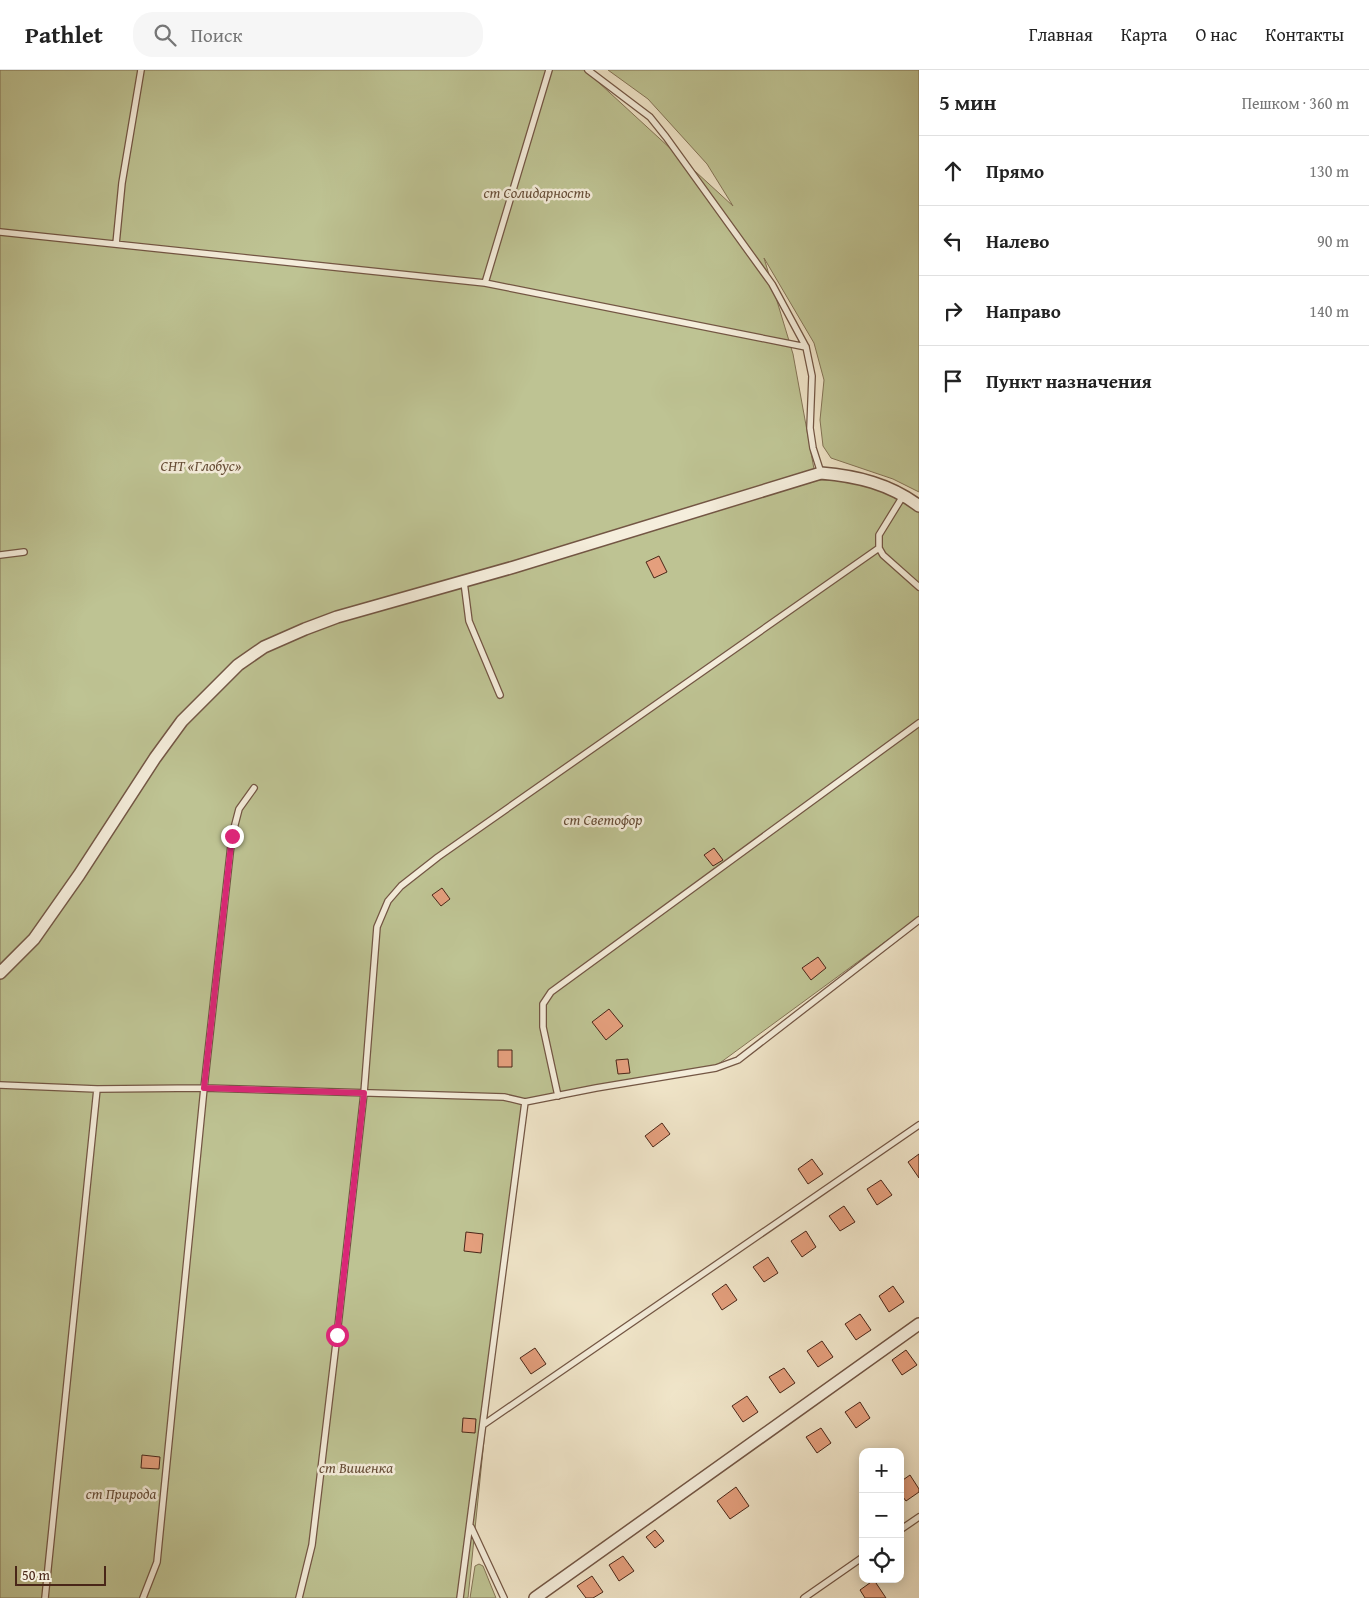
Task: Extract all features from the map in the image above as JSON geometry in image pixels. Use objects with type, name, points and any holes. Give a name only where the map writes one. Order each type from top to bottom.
[{"type":"street","points":[[0,972],[34,939],[79,875],[155,758],[182,721],[238,665],[264,647],[305,628],[337,617],[464,582],[821,473],[850,476],[904,494],[919,506]]},
{"type":"street","points":[[535,1598],[919,1324]]},
{"type":"lane","points":[[116,244],[122,183],[141,70]]},
{"type":"lane","points":[[485,283],[549,70]]},
{"type":"lane","points":[[588,70],[650,118],[666,137],[772,284],[795,331],[806,347],[812,376],[810,428],[813,448],[821,473]]},
{"type":"lane","points":[[0,232],[485,283],[806,347]]},
{"type":"lane","points":[[904,494],[879,535],[879,548],[883,554],[919,587]]},
{"type":"lane","points":[[299,1598],[312,1545],[364,1093],[376,928],[388,901],[401,886],[438,856],[879,548]]},
{"type":"lane","points":[[0,555],[24,552]]},
{"type":"lane","points":[[464,582],[469,621],[500,695]]},
{"type":"lane","points":[[558,1096],[543,1027],[543,1004],[550,992],[919,723]]},
{"type":"lane","points":[[142,1598],[157,1562],[204,1088],[232,836],[239,809],[254,788]]},
{"type":"lane","points":[[0,1085],[97,1089],[204,1088],[504,1097],[525,1102],[716,1068],[738,1060],[919,920]]},
{"type":"lane","points":[[45,1598],[97,1089]]},
{"type":"lane","points":[[460,1598],[525,1102]]},
{"type":"lane","points":[[483,1425],[919,1125]]},
{"type":"lane","points":[[904,1527],[919,1517]]},
{"type":"lane","points":[[470,1525],[504,1598]]},
{"type":"lane","points":[[804,1598],[859,1559]]},
{"type":"green space","points":[[0,70],[585,70],[733,206],[707,164],[648,99],[608,70],[919,70],[919,492],[893,479],[831,458],[823,446],[820,420],[824,380],[814,343],[764,258],[793,354],[816,480],[866,481],[919,507],[919,917],[713,1068],[528,1100],[489,1391],[468,1598],[0,1598]]},
{"type":"green space","points":[[479,1564],[483,1566],[496,1598],[470,1598],[475,1566]]},
{"type":"building","points":[[659,556],[667,572],[654,578],[646,562]]},
{"type":"building","points":[[714,848],[723,860],[713,866],[704,855]]},
{"type":"building","points":[[442,888],[450,899],[441,906],[432,895]]},
{"type":"building","points":[[818,957],[826,968],[811,980],[802,968]]},
{"type":"building","points":[[609,1009],[623,1026],[606,1040],[592,1022]]},
{"type":"building","points":[[498,1050],[512,1050],[512,1067],[498,1067]]},
{"type":"building","points":[[628,1059],[630,1073],[618,1074],[616,1060]]},
{"type":"building","points":[[662,1123],[670,1134],[653,1147],[645,1136]]},
{"type":"building","points":[[919,1154],[919,1178],[908,1162]]},
{"type":"building","points":[[812,1159],[823,1174],[808,1184],[798,1169]]},
{"type":"building","points":[[881,1180],[892,1195],[877,1205],[867,1189]]},
{"type":"building","points":[[844,1206],[855,1222],[840,1231],[829,1216]]},
{"type":"building","points":[[806,1231],[816,1247],[802,1257],[791,1241]]},
{"type":"building","points":[[466,1232],[483,1234],[481,1253],[464,1251]]},
{"type":"building","points":[[768,1257],[778,1273],[764,1282],[753,1267]]},
{"type":"building","points":[[726,1284],[737,1300],[722,1310],[712,1294]]},
{"type":"building","points":[[893,1286],[904,1302],[889,1312],[879,1296]]},
{"type":"building","points":[[860,1314],[871,1330],[856,1340],[845,1324]]},
{"type":"building","points":[[822,1341],[833,1357],[818,1367],[807,1351]]},
{"type":"building","points":[[535,1348],[546,1364],[531,1374],[520,1358]]},
{"type":"building","points":[[906,1350],[917,1365],[902,1375],[892,1360]]},
{"type":"building","points":[[784,1368],[795,1383],[780,1393],[769,1377]]},
{"type":"building","points":[[747,1396],[758,1412],[743,1422],[732,1406]]},
{"type":"building","points":[[860,1402],[870,1418],[856,1428],[845,1412]]},
{"type":"building","points":[[463,1418],[476,1419],[475,1433],[462,1432]]},
{"type":"building","points":[[821,1428],[831,1443],[817,1453],[806,1437]]},
{"type":"building","points":[[142,1455],[160,1457],[159,1469],[141,1468]]},
{"type":"building","points":[[910,1475],[919,1489],[919,1492],[906,1501],[904,1498],[904,1479]]},
{"type":"building","points":[[736,1487],[749,1506],[730,1519],[717,1501]]},
{"type":"building","points":[[655,1530],[664,1541],[655,1548],[646,1537]]},
{"type":"building","points":[[623,1556],[634,1571],[619,1581],[609,1565]]},
{"type":"building","points":[[592,1576],[603,1592],[593,1598],[586,1598],[577,1586]]},
{"type":"building","points":[[870,1583],[876,1583],[886,1598],[865,1598],[860,1590]]},
{"type":"route","points":[[232,836],[204,1088],[364,1093],[337,1335]]},
{"type":"park label","name":"ст Солидарность","points":[[537,192]]},
{"type":"park label","name":"СНТ «Глобус»","points":[[201,465]]},
{"type":"park label","name":"ст Светофор","points":[[603,819]]},
{"type":"park label","name":"ст Вишенка","points":[[356,1467]]},
{"type":"park label","name":"ст Природа","points":[[121,1493]]}]
